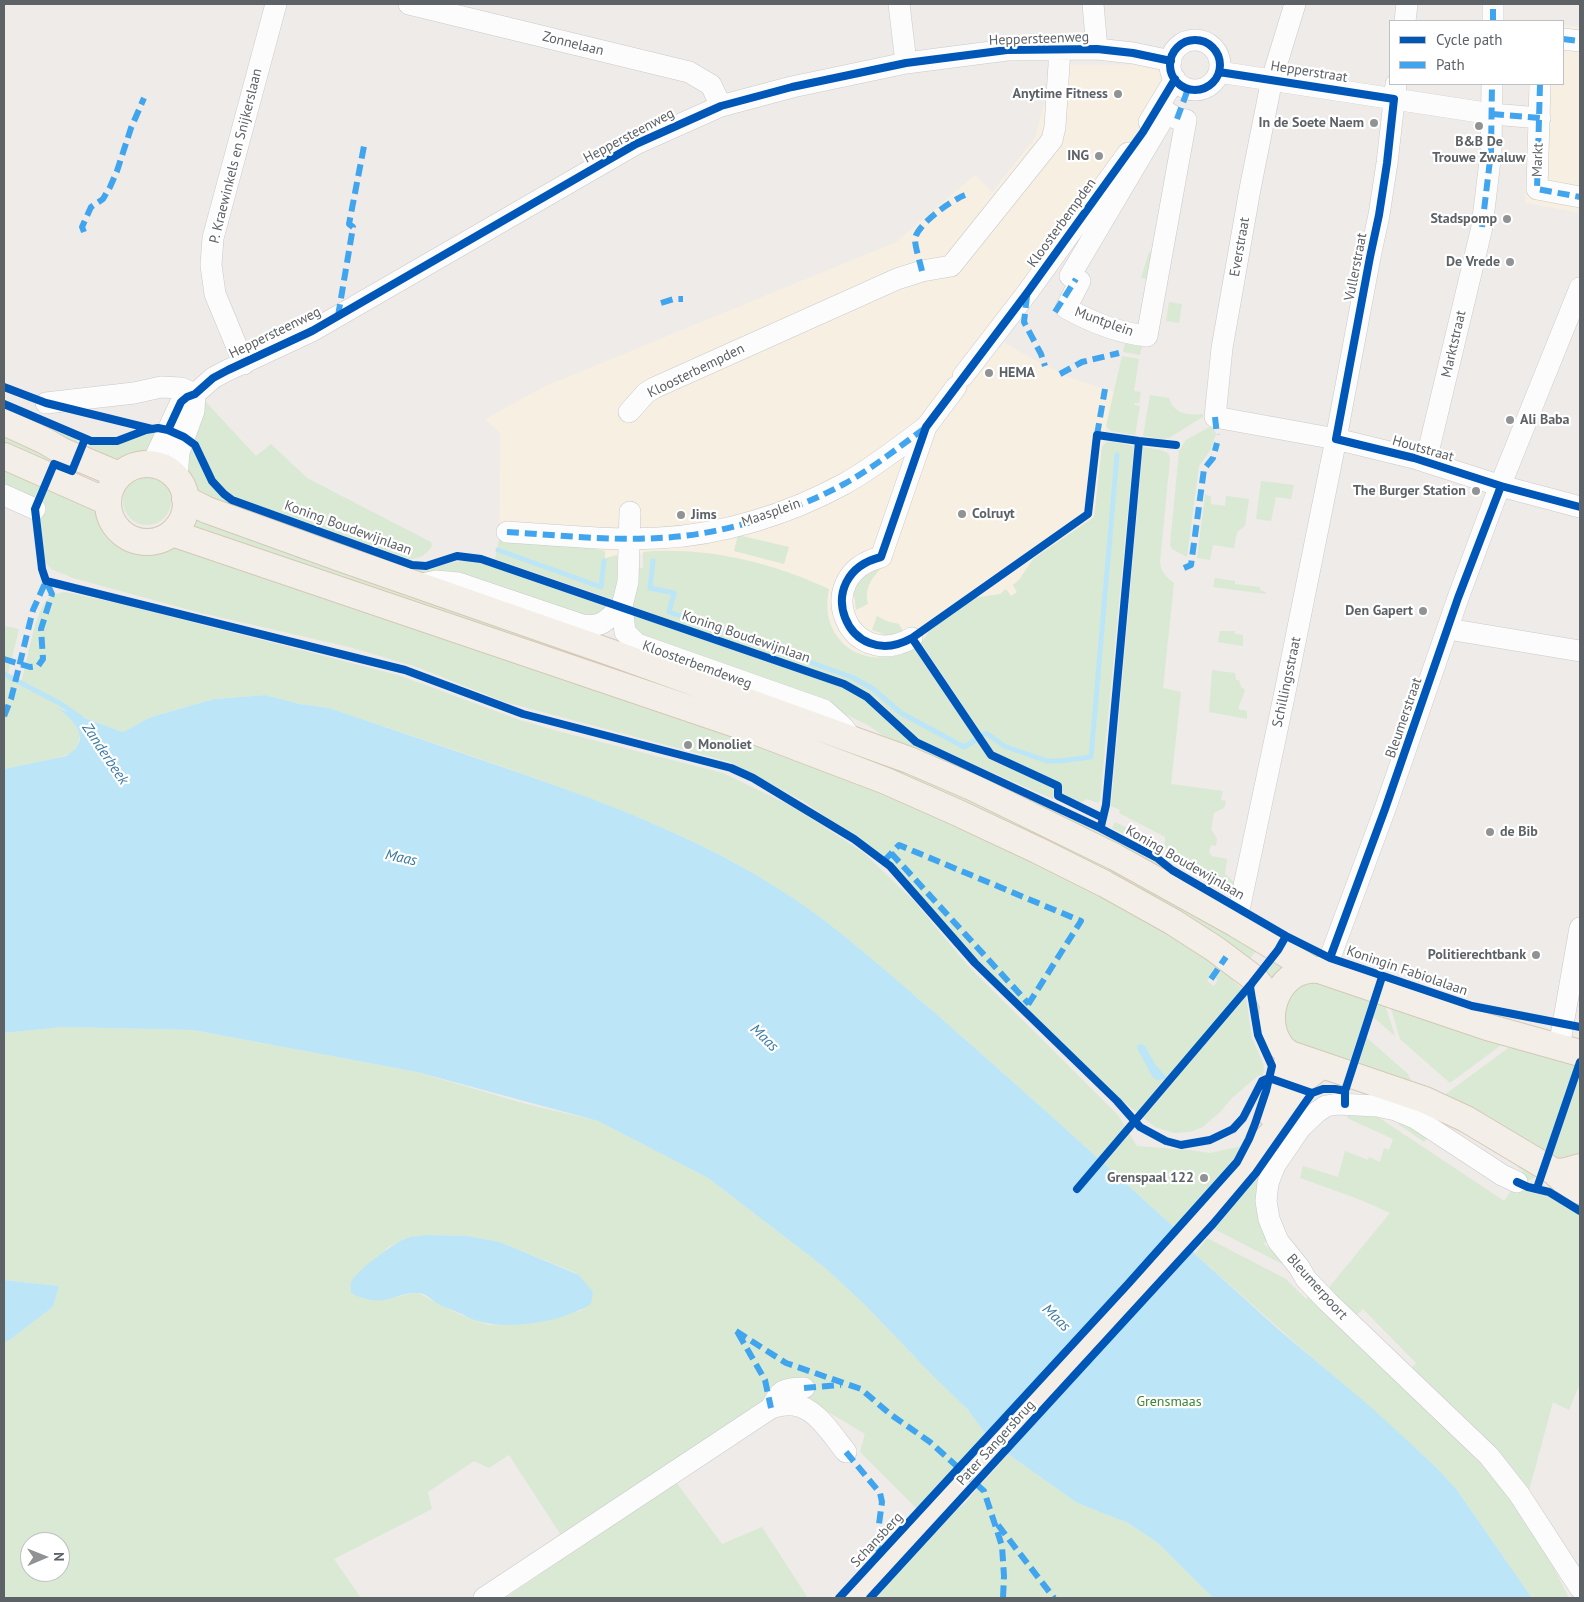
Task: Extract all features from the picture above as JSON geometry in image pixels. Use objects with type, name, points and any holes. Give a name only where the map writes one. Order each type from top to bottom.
[{"type":"main road","points":[[4,422],[62,452],[119,475]]},
{"type":"main road","points":[[4,456],[108,502]]},
{"type":"main road","points":[[140,464],[152,464],[170,472],[181,488],[185,512],[180,523],[172,533],[152,542],[140,542],[121,532],[114,524],[109,514],[109,492],[119,475],[129,468],[140,464]]},
{"type":"main road","name":"Koning Boudewijnlaan","points":[[181,488],[216,513],[418,585],[840,730],[974,788],[1115,857],[1236,924],[1322,966],[1487,1027],[1570,1050]]},
{"type":"main road","points":[[172,533],[744,726],[886,781],[956,812],[1105,884],[1173,922],[1226,957],[1255,979],[1273,1004]]},
{"type":"main road","points":[[1322,966],[1295,974],[1288,979],[1281,987],[1273,1004],[1272,1018],[1275,1037],[1280,1045],[1290,1054],[1425,1100],[1466,1120],[1518,1150],[1553,1171],[1580,1191]]},
{"type":"main road","name":"Pater Sangersbrug","points":[[1262,1144],[1290,1054]]},
{"type":"main road","name":"Pater Sangersbrug","points":[[941,1505],[1205,1216],[1276,1129],[1303,1080],[1321,1066]]},
{"type":"main road","points":[[1553,1171],[1562,1172],[1580,1167]]},
{"type":"main road","name":"Schansberg","points":[[856,1598],[941,1505]]},
{"type":"street","name":"P. Kraewinkels en Snijkerslaan","points":[[244,364],[215,294],[211,265],[213,238],[276,4]]},
{"type":"street","name":"Zonnelaan","points":[[409,4],[689,72],[711,85],[718,96],[721,106]]},
{"type":"street","points":[[899,4],[906,63]]},
{"type":"street","points":[[1093,4],[1097,49]]},
{"type":"street","name":"Everstraat","points":[[1215,417],[1222,348],[1250,189],[1272,79],[1295,4]]},
{"type":"street","points":[[1405,20],[1407,4]]},
{"type":"street","points":[[1493,4],[1493,20]]},
{"type":"street","points":[[1564,39],[1580,41]]},
{"type":"street","points":[[1197,40],[1207,43],[1215,50],[1219,59],[1219,72],[1212,84],[1199,90],[1188,89],[1181,85],[1173,70],[1173,54],[1181,45],[1187,42],[1197,40]]},
{"type":"street","name":"Kloosterbempden","points":[[629,412],[646,393],[654,388],[898,279],[922,270],[951,266],[1049,145],[1055,127],[1060,49]]},
{"type":"street","name":"Heppersteenweg","points":[[152,464],[179,405],[184,399],[195,394],[213,378],[312,331],[636,144],[721,106],[792,87],[906,63],[1007,50],[1097,49],[1133,53],[1173,70]]},
{"type":"street","name":"Kloosterbempden","points":[[912,638],[899,644],[888,646],[872,644],[854,632],[845,618],[843,594],[847,580],[855,570],[866,562],[881,557],[926,427],[1027,293],[1138,140],[1173,70]]},
{"type":"street","name":"Hepperstraat","points":[[1219,72],[1395,91],[1492,114]]},
{"type":"street","points":[[1492,85],[1492,114],[1540,118]]},
{"type":"street","name":"Markt","points":[[1540,85],[1537,189],[1580,197]]},
{"type":"street","name":"Vullerstraat","points":[[1336,439],[1388,164],[1395,91]]},
{"type":"street","name":"Muntplein","points":[[1167,112],[1177,119],[1186,120],[1147,336],[1109,327],[1066,308],[1080,282],[1070,276],[1167,112]]},
{"type":"street","name":"Marktstraat","points":[[1426,462],[1482,228],[1491,152],[1492,114]]},
{"type":"street","name":"Bleumerstraat","points":[[1322,966],[1385,809],[1458,598],[1580,288]]},
{"type":"street","points":[[46,403],[134,393],[161,387],[181,388],[195,394],[194,411],[179,452],[181,488]]},
{"type":"street","name":"Houtstraat","points":[[1215,417],[1336,439],[1426,462],[1501,486],[1580,507]]},
{"type":"street","name":"Maasplein","points":[[507,532],[629,546],[669,537],[715,531],[752,521],[833,490],[856,477],[926,427]]},
{"type":"street","name":"Schillingsstraat","points":[[1236,924],[1336,439]]},
{"type":"street","points":[[4,494],[35,509]]},
{"type":"street","points":[[582,626],[602,624],[622,606],[628,582],[630,512]]},
{"type":"street","points":[[418,585],[436,581],[458,583],[637,644]]},
{"type":"street","name":"Kloosterbemdeweg","points":[[622,606],[625,632],[637,644],[824,710],[840,730]]},
{"type":"street","points":[[1448,629],[1580,651]]},
{"type":"street","points":[[811,753],[818,752],[828,746],[840,730]]},
{"type":"street","points":[[1570,1050],[1580,928]]},
{"type":"street","name":"Bleumerpoort","points":[[1518,1150],[1509,1178],[1416,1118],[1402,1112],[1383,1107],[1338,1104],[1326,1106],[1304,1123],[1291,1139],[1271,1173],[1266,1192],[1267,1210],[1278,1241],[1306,1279],[1489,1456],[1571,1562],[1580,1588]]},
{"type":"street","points":[[771,1408],[779,1393],[788,1389],[804,1388]]},
{"type":"street","points":[[484,1598],[771,1408],[787,1403],[809,1410],[822,1421],[846,1452]]},
{"type":"shaded area","points":[[1564,25],[1580,27],[1580,213],[1525,203],[1528,85],[1564,85]]},
{"type":"shaded area","points":[[1054,65],[1160,65],[1160,76],[1174,89],[999,339],[1023,354],[1074,379],[1114,392],[1102,446],[1094,517],[1033,559],[1019,580],[1013,585],[1017,592],[1011,596],[1000,594],[974,598],[930,628],[924,639],[914,648],[890,658],[873,658],[853,651],[835,633],[828,617],[829,589],[788,572],[721,555],[689,551],[661,551],[605,558],[515,539],[499,539],[500,433],[485,419],[543,387],[896,242],[975,175],[992,192],[1035,138]]},
{"type":"green space","points":[[1149,252],[1162,255],[1157,282],[1141,278]]},
{"type":"green space","points":[[1169,302],[1182,304],[1179,323],[1166,321]]},
{"type":"green space","points":[[1127,334],[1144,337],[1140,355],[1123,352]]},
{"type":"green space","points":[[1122,356],[1139,359],[1134,391],[1141,392],[1139,403],[1134,405],[1140,406],[1135,435],[1111,431],[1106,426]]},
{"type":"green space","points":[[1150,395],[1169,398],[1174,407],[1186,414],[1202,414],[1204,416],[1169,438],[1162,439],[1143,436]]},
{"type":"green space","points":[[204,400],[256,456],[271,444],[307,478],[431,542],[432,546],[422,556],[409,559],[253,505],[229,493],[215,480],[194,437]]},
{"type":"green space","points":[[4,405],[76,438],[78,446],[4,411]]},
{"type":"green space","points":[[1211,426],[1216,433],[1211,449],[1199,466],[1187,557],[1172,549],[1170,545],[1179,451],[1186,440]]},
{"type":"green space","points":[[156,432],[148,451],[118,462],[87,447],[91,444],[117,444]]},
{"type":"green space","points":[[4,438],[53,454],[47,470],[4,450]]},
{"type":"green space","points":[[1108,441],[1134,446],[1100,800],[1098,803],[1087,799],[1081,803],[1061,793],[1062,784],[994,752],[921,643],[930,628],[974,598],[1000,594],[1006,589],[1011,596],[1017,592],[1013,585],[1019,580],[1033,559],[1094,517],[1102,446]]},
{"type":"green space","points":[[190,444],[212,486],[226,500],[238,507],[409,569],[426,569],[458,561],[475,561],[611,607],[596,619],[425,577],[194,492],[186,476]]},
{"type":"green space","points":[[1143,447],[1168,453],[1170,459],[1160,562],[1164,574],[1174,583],[1163,688],[1181,692],[1171,784],[1223,791],[1221,800],[1226,801],[1224,808],[1214,813],[1211,829],[1217,839],[1216,846],[1211,845],[1209,852],[1212,856],[1227,859],[1225,874],[1234,882],[1233,886],[1227,889],[1171,854],[1165,848],[1165,837],[1119,813],[1120,810],[1111,806]]},
{"type":"green space","points":[[4,462],[43,480],[34,498],[4,488]]},
{"type":"green space","points":[[142,477],[152,477],[164,484],[171,496],[171,506],[164,518],[152,525],[142,525],[134,521],[127,514],[123,506],[123,496],[127,488],[134,481]]},
{"type":"green space","points":[[1261,481],[1294,485],[1291,499],[1276,497],[1271,521],[1256,519]]},
{"type":"green space","points":[[50,483],[98,511],[113,536],[124,544],[141,550],[147,550],[170,544],[823,765],[987,834],[1221,960],[1207,981],[1214,986],[1218,980],[1214,977],[1224,962],[1239,973],[1233,981],[1245,991],[1252,1038],[1264,1065],[1263,1076],[1259,1075],[1232,1098],[1203,1127],[1190,1132],[1174,1133],[1155,1127],[1114,1094],[985,968],[880,854],[803,801],[730,762],[505,702],[417,667],[349,647],[197,612],[73,578],[51,569],[44,560],[40,517],[41,504]]},
{"type":"green space","points":[[1205,495],[1211,496],[1211,504],[1225,506],[1226,496],[1249,499],[1245,526],[1237,532],[1234,548],[1213,545],[1210,560],[1197,558]]},
{"type":"green space","points":[[195,513],[822,740],[189,528]]},
{"type":"green space","points":[[738,535],[789,547],[784,564],[734,551]]},
{"type":"green space","points":[[499,539],[539,540],[579,546],[605,551],[605,558],[617,555],[617,568],[621,568],[615,600],[495,559]]},
{"type":"green space","points":[[643,552],[699,552],[743,559],[786,572],[829,589],[827,608],[831,625],[838,639],[850,649],[864,655],[880,657],[897,655],[914,648],[989,759],[1054,788],[1053,799],[920,741],[876,698],[854,685],[631,606],[639,568],[643,568]]},
{"type":"green space","points":[[882,567],[868,588],[868,604],[856,610],[854,593],[858,579]]},
{"type":"green space","points":[[1215,578],[1235,581],[1235,584],[1260,587],[1260,590],[1266,592],[1266,594],[1213,587]]},
{"type":"green space","points":[[65,592],[126,605],[398,675],[520,720],[723,773],[795,808],[864,853],[914,901],[968,966],[1118,1115],[1137,1146],[1210,1153],[1243,1146],[1219,1179],[1175,1228],[934,1012],[834,929],[771,884],[730,860],[688,839],[602,803],[329,708],[300,704],[265,695],[214,699],[151,717],[123,732],[60,708],[78,727],[80,735],[78,744],[72,753],[4,769],[4,626],[19,629],[8,674],[21,682],[32,636],[44,603],[50,597]]},
{"type":"green space","points":[[629,614],[852,691],[868,701],[914,745],[1081,823],[1155,862],[1167,871],[904,749],[866,724],[832,708],[638,635]]},
{"type":"green space","points":[[877,616],[886,621],[899,624],[904,633],[887,635],[872,630]]},
{"type":"green space","points":[[1220,631],[1235,631],[1235,634],[1243,635],[1243,646],[1218,642]]},
{"type":"green space","points":[[1212,670],[1235,673],[1236,680],[1239,680],[1241,687],[1245,690],[1238,709],[1247,711],[1247,719],[1209,712]]},
{"type":"green space","points":[[836,747],[959,790],[1260,946],[1246,964],[832,752]]},
{"type":"green space","points":[[1115,822],[1154,841],[1154,850],[1112,828]]},
{"type":"green space","points":[[1276,956],[1295,965],[1272,985],[1261,975]]},
{"type":"green space","points":[[1307,980],[1372,995],[1348,1067],[1303,1051],[1282,1029],[1288,995]]},
{"type":"green space","points":[[1379,998],[1383,999],[1395,1036],[1373,1017]]},
{"type":"green space","points":[[1389,1001],[1508,1040],[1450,1083],[1400,1039]]},
{"type":"green space","points":[[62,1027],[193,1030],[417,1072],[526,1104],[598,1121],[708,1178],[824,1267],[863,1303],[968,1410],[985,1433],[917,1509],[860,1452],[865,1434],[805,1398],[564,1540],[509,1455],[489,1468],[474,1461],[428,1492],[432,1509],[334,1559],[361,1598],[4,1598],[4,1342],[8,1341],[53,1307],[59,1286],[4,1280],[4,1033]],"holes":[[[426,1235],[468,1236],[500,1242],[579,1275],[582,1310],[548,1320],[489,1325],[468,1318],[419,1293],[384,1300],[351,1283],[356,1275],[387,1248],[406,1238]]]},
{"type":"green space","points":[[1366,1037],[1408,1074],[1413,1085],[1355,1069]]},
{"type":"green space","points":[[1515,1043],[1577,1063],[1544,1157],[1439,1099]]},
{"type":"green space","points":[[1580,1073],[1580,1155],[1568,1159],[1551,1159]]},
{"type":"green space","points":[[1348,1115],[1378,1117],[1504,1201],[1515,1185],[1549,1196],[1580,1215],[1580,1383],[1569,1410],[1553,1402],[1527,1498],[1408,1372],[1416,1363],[1363,1309],[1352,1319],[1326,1291],[1390,1213],[1361,1200],[1300,1178],[1303,1166],[1338,1177],[1345,1151],[1368,1160],[1369,1157],[1380,1162],[1384,1148],[1389,1150],[1393,1139],[1347,1118]]},
{"type":"green space","points":[[1400,1121],[1427,1138],[1424,1142],[1398,1124]]},
{"type":"green space","points":[[1520,1165],[1537,1176],[1528,1181],[1519,1178],[1523,1171],[1517,1167]]},
{"type":"green space","points":[[1264,1168],[1269,1237],[1264,1244],[1294,1270],[1214,1229]]},
{"type":"green space","points":[[1207,1238],[1286,1279],[1306,1299],[1308,1297],[1477,1454],[1534,1529],[1569,1598],[1532,1598],[1457,1490],[1437,1468],[1195,1254]]},
{"type":"green space","points":[[1008,1454],[1077,1503],[1128,1523],[1158,1543],[1213,1598],[874,1598],[951,1514],[964,1504]]},
{"type":"green space","points":[[676,1482],[722,1544],[762,1527],[808,1598],[505,1598]]},
{"type":"water","name":"Maas","points":[[265,695],[300,704],[329,708],[545,782],[611,807],[709,849],[793,898],[835,928],[875,961],[1025,1092],[1175,1228],[1195,1254],[1278,1329],[1373,1409],[1437,1468],[1457,1490],[1532,1598],[1213,1598],[1158,1543],[1128,1523],[1077,1503],[1008,1454],[985,1433],[968,1410],[863,1303],[824,1267],[708,1178],[598,1121],[417,1072],[193,1030],[62,1027],[4,1033],[4,769],[66,756],[74,750],[79,744],[80,737],[78,731],[70,719],[58,708],[123,732],[151,717],[214,699]]},
{"type":"water","points":[[1141,1044],[1145,1046],[1155,1064],[1168,1079],[1156,1080],[1152,1076],[1137,1048]]},
{"type":"water","points":[[426,1235],[468,1236],[500,1242],[579,1275],[593,1292],[591,1304],[564,1316],[514,1325],[483,1322],[469,1318],[440,1305],[421,1293],[409,1293],[388,1299],[375,1300],[351,1293],[351,1283],[354,1277],[376,1257],[407,1238]]},
{"type":"water","points":[[4,1280],[59,1286],[53,1307],[8,1341],[4,1342]]},
{"type":"waterway","points":[[983,735],[986,733],[1004,746],[1047,761],[1091,757],[1117,455]]},
{"type":"waterway","points":[[498,550],[601,587],[604,561]]},
{"type":"waterway","points":[[653,561],[650,588],[674,593],[669,612],[854,678],[873,689],[901,713],[964,747],[976,740]]},
{"type":"waterway","name":"Zanderbeek","points":[[4,674],[61,704],[81,718]]},
{"type":"marked path","points":[[1493,4],[1493,20]]},
{"type":"marked path","points":[[1564,39],[1580,41]]},
{"type":"marked path","points":[[1482,227],[1491,152],[1492,85]]},
{"type":"marked path","points":[[1540,85],[1537,189],[1580,197]]},
{"type":"marked path","points":[[1177,119],[1188,89]]},
{"type":"marked path","points":[[84,232],[82,227],[91,207],[103,199],[110,187],[144,98]]},
{"type":"marked path","points":[[1492,114],[1540,118]]},
{"type":"marked path","points":[[338,316],[353,227],[349,224],[365,141]]},
{"type":"marked path","points":[[922,271],[915,242],[917,233],[936,213],[965,195]]},
{"type":"marked path","points":[[1055,312],[1076,279]]},
{"type":"marked path","points":[[1027,296],[1024,322],[1041,354],[1045,366]]},
{"type":"marked path","points":[[661,303],[674,299],[683,299]]},
{"type":"marked path","points":[[1060,374],[1082,362],[1119,353]]},
{"type":"marked path","points":[[1097,435],[1105,389]]},
{"type":"marked path","points":[[1215,417],[1217,435]]},
{"type":"marked path","points":[[507,532],[640,539],[683,536],[730,528],[800,505],[823,495],[855,478],[925,428]]},
{"type":"marked path","points":[[1184,568],[1191,565],[1204,469],[1213,458],[1217,443]]},
{"type":"marked path","points":[[4,659],[30,667],[38,666],[43,659],[41,629],[52,594],[46,581]]},
{"type":"marked path","points":[[4,716],[11,699],[33,610],[46,581]]},
{"type":"marked path","points":[[884,861],[899,845],[1081,921],[1024,1011]]},
{"type":"marked path","points":[[891,853],[1029,1004]]},
{"type":"marked path","points":[[1211,979],[1226,957]]},
{"type":"marked path","points":[[736,1331],[786,1363],[861,1389],[890,1414],[930,1442],[984,1491],[1002,1546],[1003,1598]]},
{"type":"marked path","points":[[738,1333],[765,1380],[771,1408]]},
{"type":"marked path","points":[[804,1388],[841,1385]]},
{"type":"marked path","points":[[846,1452],[880,1493],[882,1502],[879,1524],[885,1532],[875,1551]]},
{"type":"marked path","points":[[998,1525],[1054,1598]]},
{"type":"cycle path","points":[[1195,40],[1204,42],[1215,51],[1220,65],[1218,74],[1209,85],[1195,90],[1186,88],[1175,79],[1170,65],[1172,56],[1181,45],[1195,40]]},
{"type":"cycle path","points":[[168,430],[181,402],[195,394],[213,378],[312,331],[636,144],[721,106],[792,87],[906,63],[1007,50],[1097,49],[1133,53],[1171,61]]},
{"type":"cycle path","points":[[1219,72],[1394,99],[1379,215],[1336,439],[1414,458],[1501,486],[1580,507]]},
{"type":"cycle path","points":[[912,638],[889,646],[870,643],[855,633],[845,618],[842,600],[846,582],[859,567],[881,557],[926,427],[1027,293],[1143,132],[1175,79]]},
{"type":"cycle path","points":[[4,387],[46,403],[152,429]]},
{"type":"cycle path","name":"Koningin Fabiolalaan","points":[[4,404],[91,441],[117,441],[146,430],[158,428],[168,430],[184,437],[195,445],[212,481],[232,500],[412,565],[426,566],[457,556],[481,559],[844,684],[867,697],[916,742],[1100,828],[1157,858],[1172,870],[1286,936],[1330,958],[1472,1006],[1580,1027]]},
{"type":"cycle path","points":[[1103,818],[1058,796],[1058,786],[991,755],[912,638],[1088,514],[1097,435],[1176,445]]},
{"type":"cycle path","points":[[85,439],[72,471],[54,464],[35,509],[42,569],[46,581],[405,670],[523,714],[731,768],[753,778],[854,839],[890,866],[975,963],[1117,1101],[1140,1127],[1166,1141],[1181,1145],[1210,1140],[1233,1129],[1243,1118],[1262,1081],[1269,1078]]},
{"type":"cycle path","points":[[1101,826],[1106,805],[1139,441]]},
{"type":"cycle path","points":[[1330,958],[1385,809],[1458,598],[1501,486]]},
{"type":"cycle path","points":[[1077,1189],[1252,983],[1278,950],[1286,936]]},
{"type":"cycle path","name":"Koningin Fabiolalaan","points":[[1345,1104],[1345,1091],[1382,977]]},
{"type":"cycle path","points":[[839,1598],[1128,1284],[1237,1162],[1255,1124],[1272,1066],[1258,1035],[1250,987],[1252,983]]},
{"type":"cycle path","points":[[1537,1188],[1580,1062]]},
{"type":"cycle path","points":[[1269,1078],[1312,1093],[1323,1089],[1345,1091]]},
{"type":"cycle path","points":[[870,1598],[1213,1224],[1256,1173],[1312,1093]]},
{"type":"cycle path","points":[[1517,1182],[1549,1192],[1580,1211]]},
{"type":"place","name":"Anytime Fitness","points":[[1118,94]]},
{"type":"place","name":"In de Soete Naem","points":[[1374,123]]},
{"type":"place","name":"B&B De Trouwe Zwaluw","points":[[1479,126]]},
{"type":"place","name":"ING","points":[[1099,156]]},
{"type":"place","name":"Stadspomp","points":[[1507,219]]},
{"type":"place","name":"De Vrede","points":[[1510,262]]},
{"type":"place","name":"HEMA","points":[[989,373]]},
{"type":"place","name":"Ali Baba","points":[[1510,420]]},
{"type":"place","name":"The Burger Station","points":[[1476,491]]},
{"type":"place","name":"Colruyt","points":[[962,514]]},
{"type":"place","name":"Jims","points":[[681,515]]},
{"type":"place","name":"Den Gapert","points":[[1423,611]]},
{"type":"place","name":"Monoliet","points":[[688,745]]},
{"type":"place","name":"de Bib","points":[[1490,832]]},
{"type":"place","name":"Politierechtbank","points":[[1536,955]]},
{"type":"place","name":"Grenspaal 122","points":[[1204,1178]]},
{"type":"park label","name":"Grensmaas","points":[[1169,1402]]}]
